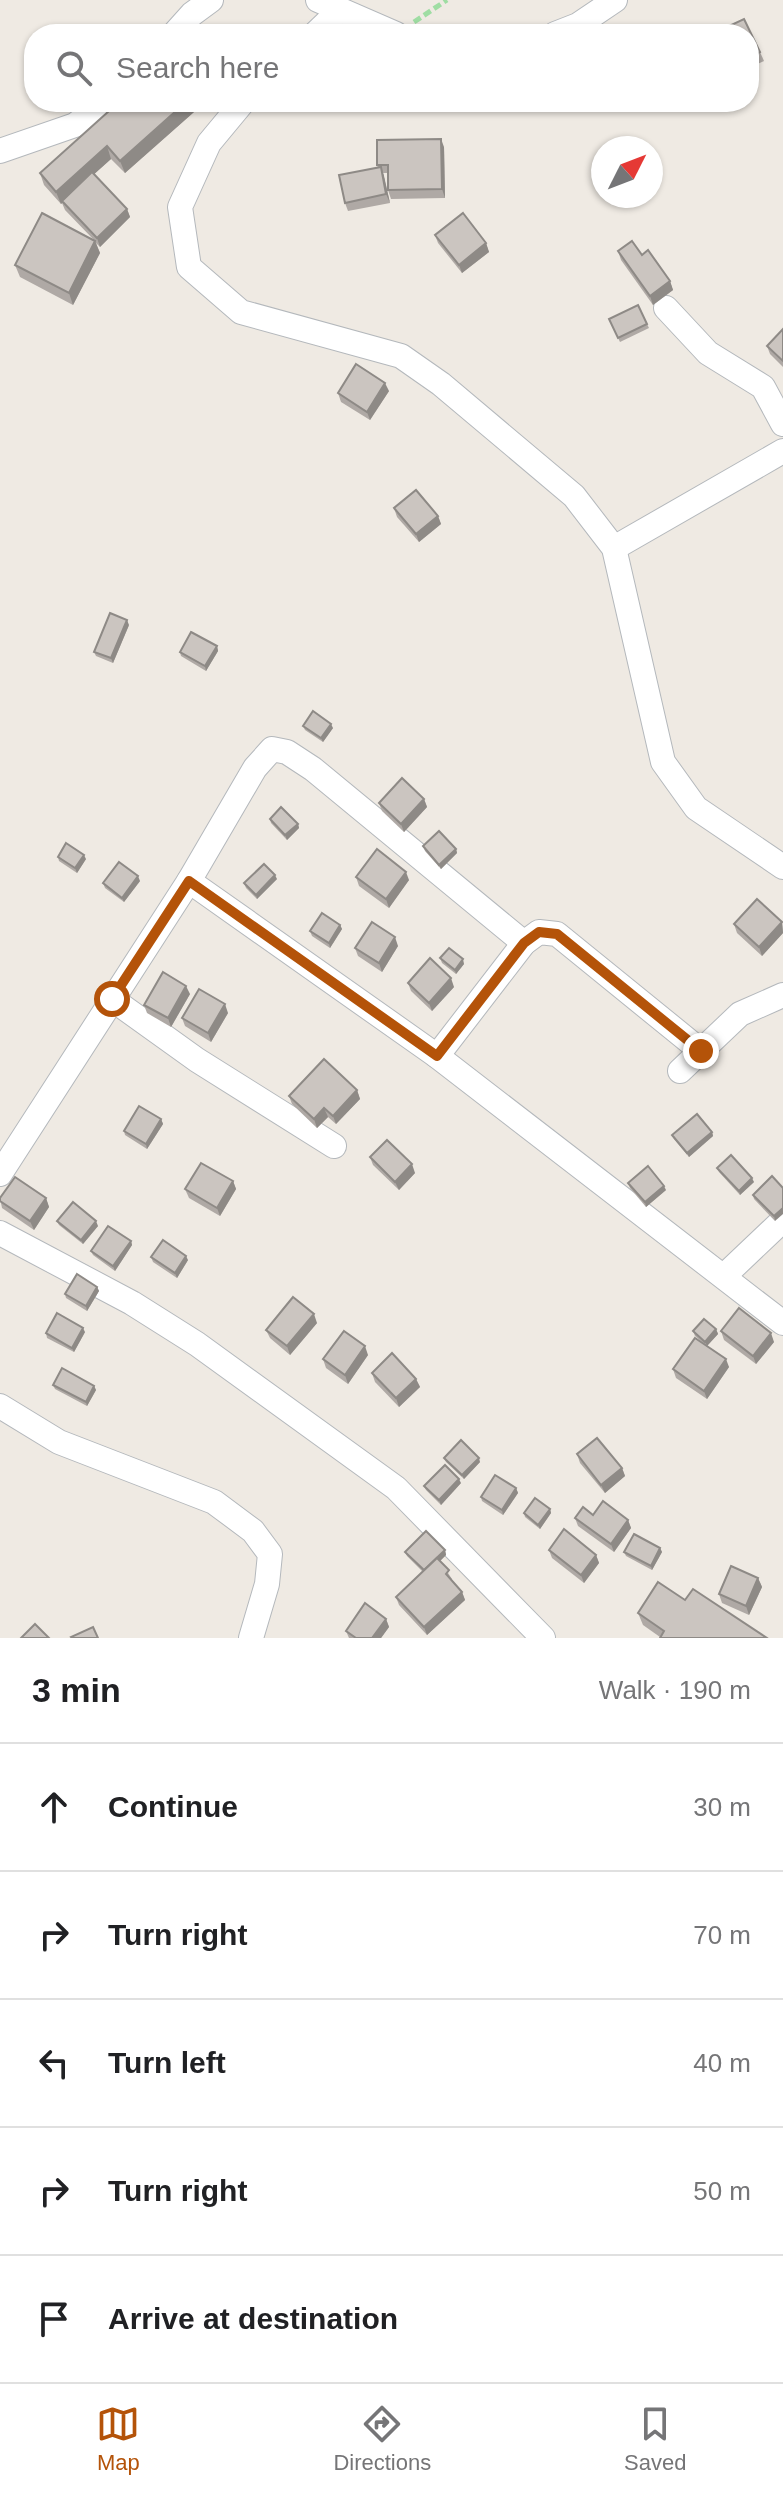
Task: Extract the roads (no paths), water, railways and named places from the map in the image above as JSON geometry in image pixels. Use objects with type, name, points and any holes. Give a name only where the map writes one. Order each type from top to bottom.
[{"type":"street","points":[[183,24],[211,0]]},
{"type":"street","points":[[318,0],[371,24]]},
{"type":"street","points":[[579,24],[615,0]]},
{"type":"street","points":[[325,24],[339,11]]},
{"type":"street","points":[[0,151],[75,125],[92,112]]},
{"type":"street","points":[[235,112],[209,143],[180,207],[189,267],[241,312],[401,356],[441,384],[574,496],[614,548],[663,762],[696,808],[783,867]]},
{"type":"street","points":[[666,308],[708,353],[763,387],[783,424]]},
{"type":"street","points":[[614,548],[783,451]]},
{"type":"street","points":[[0,1174],[189,881],[255,768],[272,749],[287,752],[313,769],[524,943]]},
{"type":"street","points":[[189,881],[437,1056],[783,1323]]},
{"type":"street","points":[[437,1056],[524,943],[539,932],[557,934],[701,1051]]},
{"type":"street","points":[[680,1071],[740,1014],[783,995]]},
{"type":"street","points":[[112,999],[197,1060],[334,1146]]},
{"type":"street","points":[[724,1276],[783,1220]]},
{"type":"street","points":[[0,1233],[132,1303],[197,1344],[396,1488],[543,1638]]},
{"type":"street","points":[[0,1406],[59,1442],[214,1502],[253,1531],[270,1554],[267,1584],[251,1638]]}]
